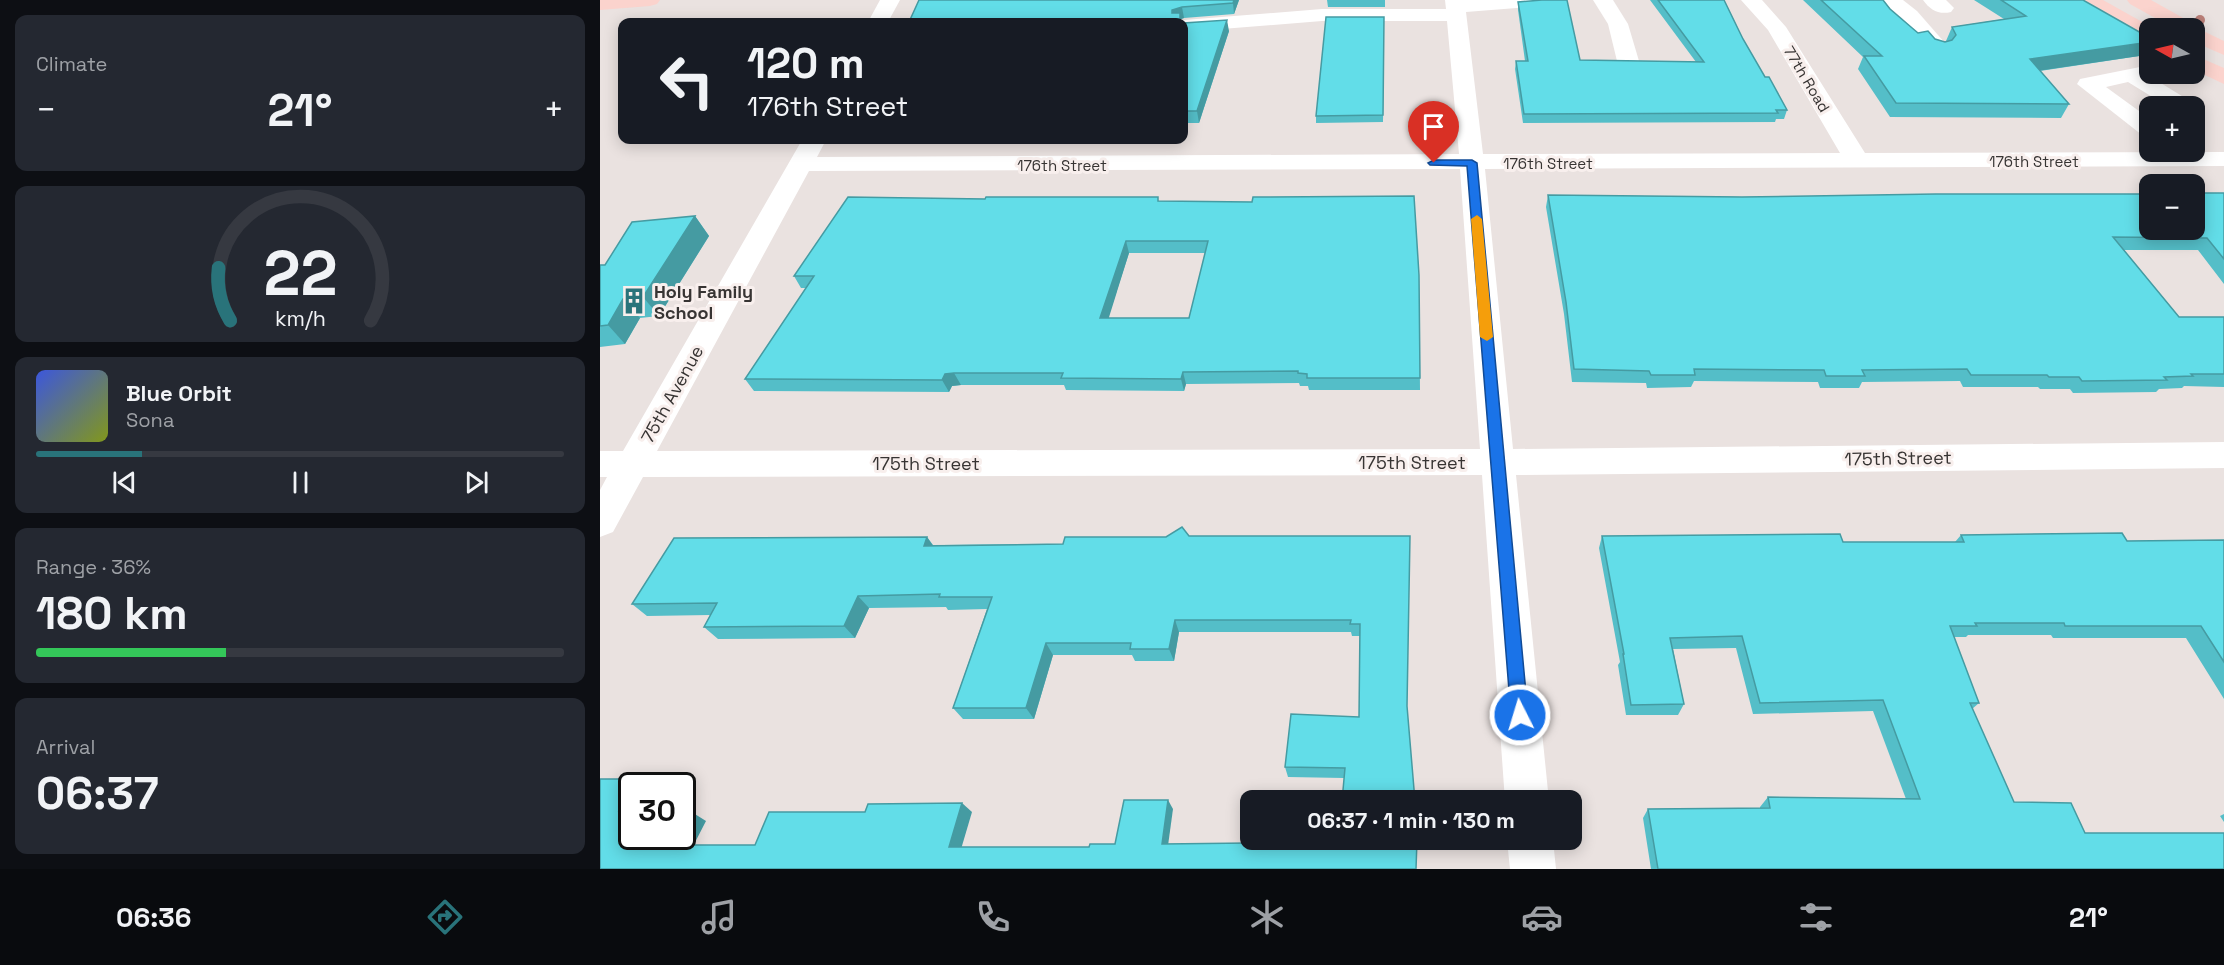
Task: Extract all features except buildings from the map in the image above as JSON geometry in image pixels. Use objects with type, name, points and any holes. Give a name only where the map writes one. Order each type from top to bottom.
[{"type":"main road","points":[[600,3],[650,0]]},
{"type":"main road","points":[[2089,0],[2139,29]]},
{"type":"main road","points":[[2137,0],[2169,18]]},
{"type":"main road","points":[[2205,39],[2224,49]]},
{"type":"main road","points":[[2205,66],[2224,77]]},
{"type":"street","points":[[880,18],[890,0]]},
{"type":"street","points":[[1188,26],[1542,0]]},
{"type":"street","points":[[1603,0],[1618,24],[1628,61]]},
{"type":"street","name":"77th Road","points":[[1751,0],[1776,27],[1858,162]]},
{"type":"street","points":[[1891,0],[1910,15],[1938,47]]},
{"type":"street","points":[[1456,7],[1472,163],[1526,790]]},
{"type":"street","points":[[2139,73],[2088,84],[2139,114]]},
{"type":"street","points":[[2155,84],[2170,96]]},
{"type":"street","name":"176th Street","points":[[807,152],[1472,163],[1858,162],[2139,156]]},
{"type":"street","name":"75th Avenue","points":[[600,522],[807,152]]},
{"type":"street","name":"176th Street","points":[[2205,157],[2224,159]]},
{"type":"street","name":"175th Street","points":[[600,464],[1497,462],[2224,455]]},
{"type":"street","points":[[1531,850],[1533,869]]},
{"type":"slow traffic","points":[[1477,219],[1487,337]]},
{"type":"place","name":"Holy Family School","points":[[634,301]]},
{"type":"route","points":[[1434,163],[1472,163],[1520,715]]}]
